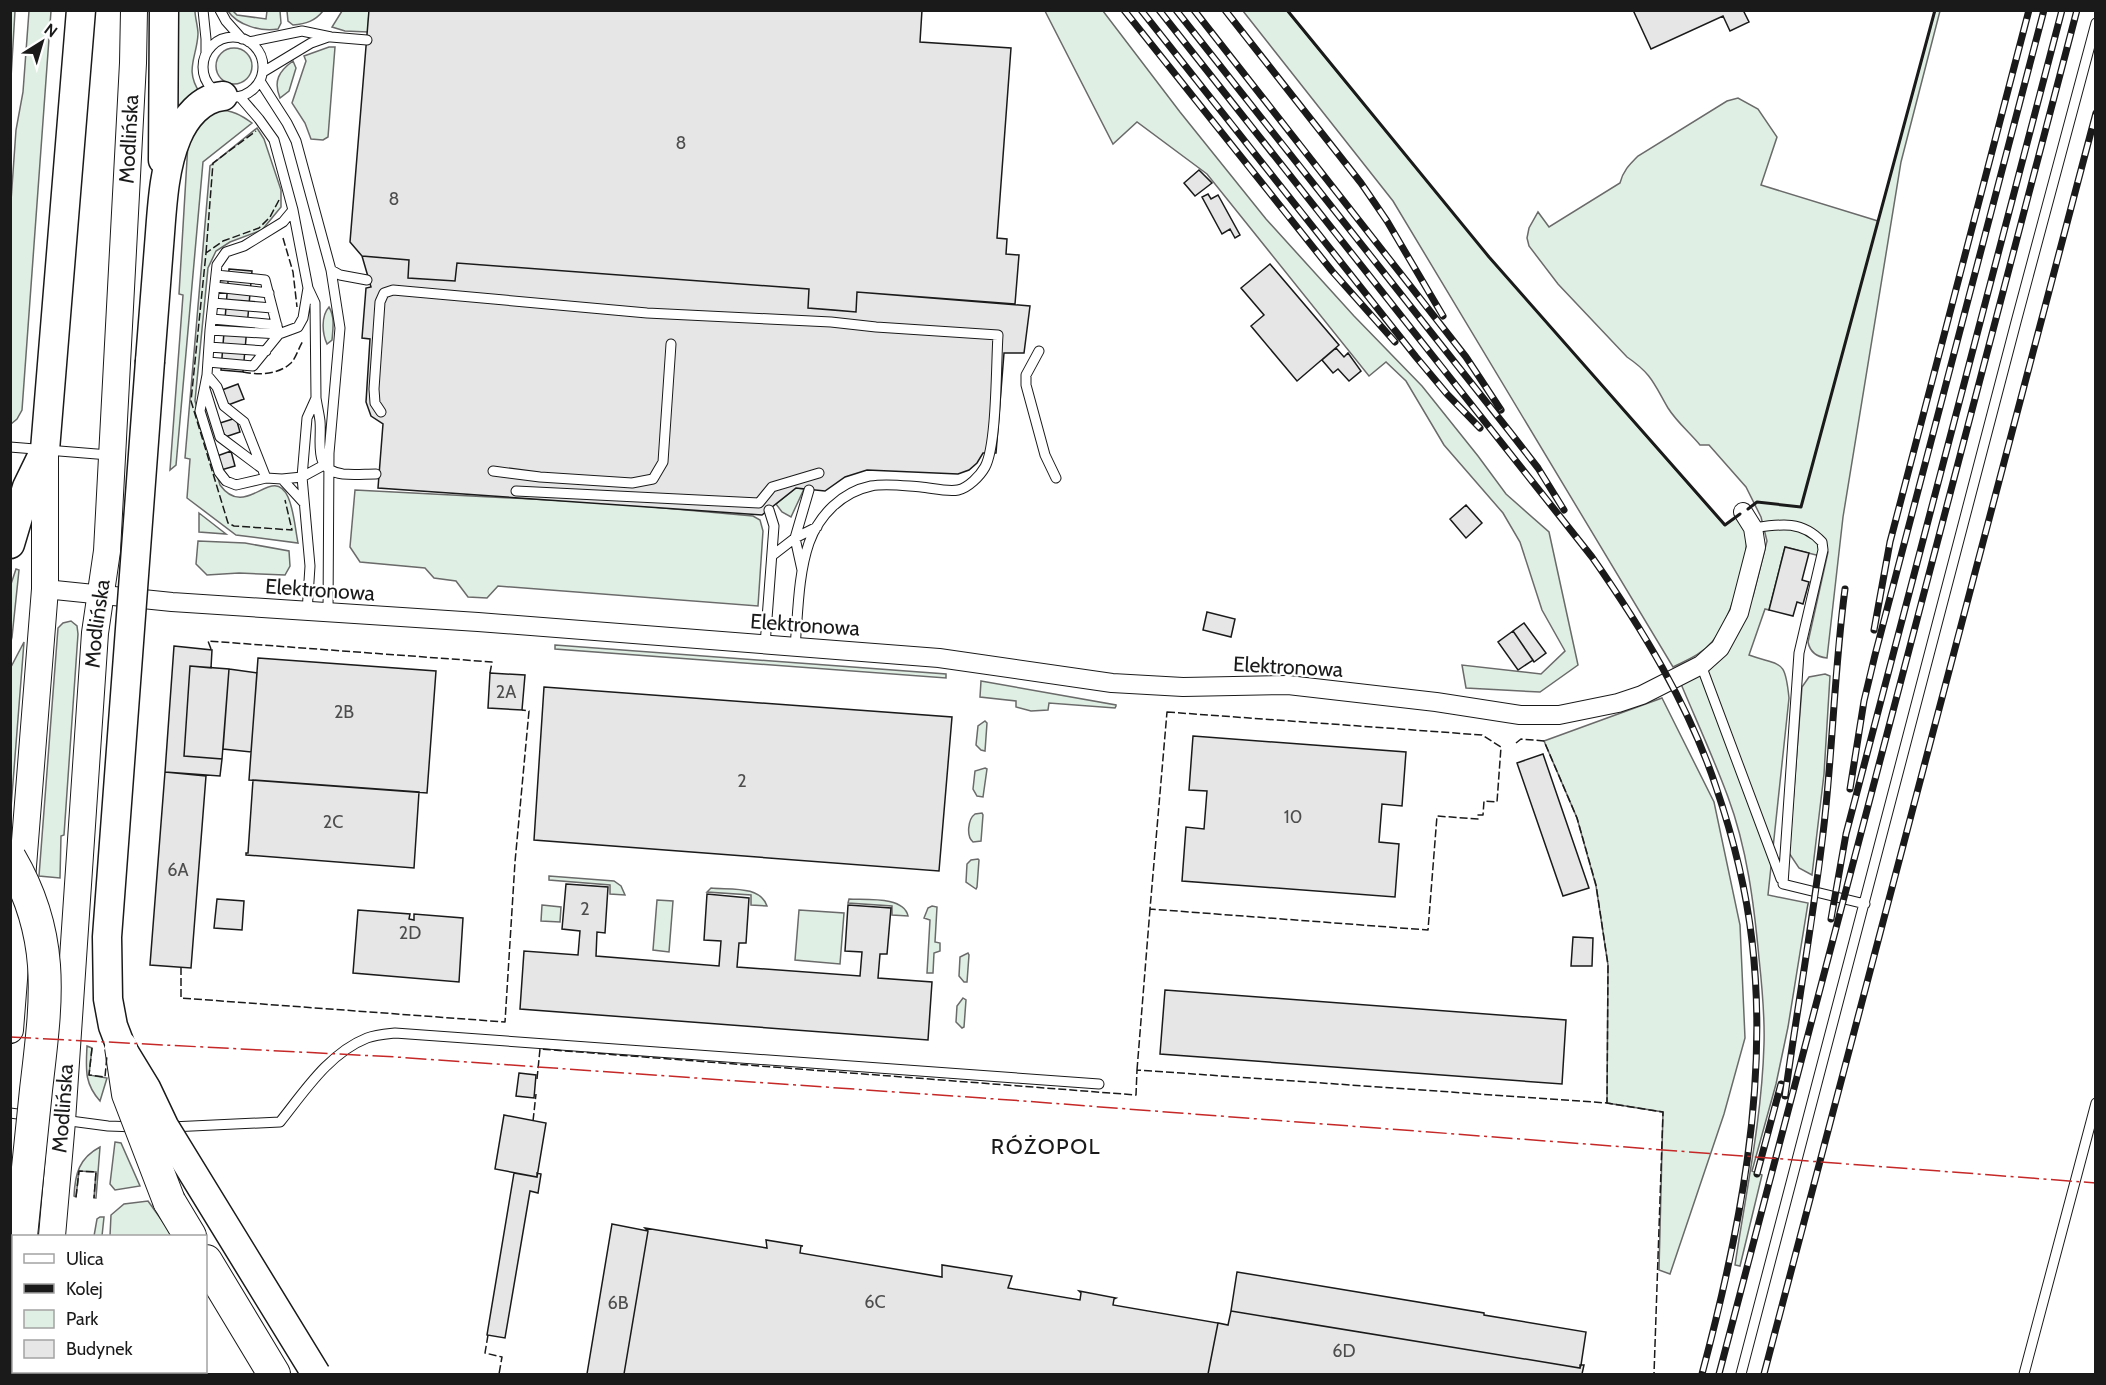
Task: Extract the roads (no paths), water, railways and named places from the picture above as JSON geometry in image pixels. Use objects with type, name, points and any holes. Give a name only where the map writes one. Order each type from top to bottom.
[{"type":"highway","points":[[10,858],[24,883],[34,911],[46,975],[45,1015],[21,1235]]},
{"type":"highway","points":[[121,1047],[128,1094],[136,1118],[169,1201],[189,1235]]},
{"type":"highway","points":[[207,1264],[274,1374]]},
{"type":"main road","points":[[10,1030],[45,589],[45,450],[81,10]]},
{"type":"main road","name":"Modlińska","points":[[52,1235],[95,633],[106,551],[134,10]]},
{"type":"main road","points":[[161,225],[164,10]]},
{"type":"main road","points":[[231,96],[213,98],[199,106],[185,122],[177,137],[167,175],[161,225],[107,937],[108,999],[113,1026],[121,1047],[146,1088],[164,1126],[316,1374]]},
{"type":"main road","points":[[10,544],[27,487],[45,450]]},
{"type":"street","points":[[1743,512],[1753,528]]},
{"type":"street","name":"Elektronowa","points":[[45,589],[172,602],[328,614],[478,622],[939,658],[1112,683],[1183,687],[1288,685],[1436,702],[1520,715],[1559,715],[1618,703],[1642,695],[1701,665],[1720,648],[1739,613],[1756,547],[1753,528]]},
{"type":"lane","points":[[203,10],[206,54]]},
{"type":"lane","points":[[220,10],[226,21],[260,54],[261,76],[296,141],[331,270],[339,328],[327,467],[328,614]]},
{"type":"lane","points":[[1741,1374],[2096,23]]},
{"type":"lane","points":[[367,40],[331,37],[302,31],[245,40],[234,37],[219,40],[206,54],[203,74],[214,91],[231,96],[260,119],[274,140],[293,210],[308,288],[315,303],[316,398],[320,422],[320,453],[327,467],[342,474],[376,474]]},
{"type":"lane","points":[[231,96],[255,88],[261,76],[311,44],[331,37]]},
{"type":"lane","points":[[293,210],[283,222],[244,246],[226,252],[217,265],[207,375],[200,411],[219,472],[226,481],[236,485],[266,478],[302,477],[327,467]]},
{"type":"lane","points":[[331,270],[340,275],[367,280]]},
{"type":"lane","points":[[208,362],[253,366],[266,351],[278,330],[265,280],[216,275]]},
{"type":"lane","points":[[215,287],[269,293]]},
{"type":"lane","points":[[210,330],[278,330],[298,327],[303,318],[308,288]]},
{"type":"lane","points":[[381,412],[375,403],[374,389],[380,302],[384,293],[393,290],[647,313],[831,322],[998,335],[993,428],[987,464],[981,474],[973,482],[958,490],[896,485],[872,486],[854,491],[841,500],[822,519],[809,543],[795,647]]},
{"type":"lane","points":[[213,303],[272,308]]},
{"type":"lane","points":[[212,319],[278,330]]},
{"type":"lane","points":[[493,471],[540,477],[632,483],[652,479],[663,462],[671,344]]},
{"type":"lane","points":[[209,346],[266,351]]},
{"type":"lane","points":[[1039,351],[1026,375],[1026,385],[1045,455],[1056,478]]},
{"type":"lane","points":[[207,375],[217,387],[224,406],[244,422],[266,478]]},
{"type":"lane","points":[[204,387],[220,437],[262,468]]},
{"type":"lane","points":[[307,612],[310,566],[302,477],[307,418],[316,398]]},
{"type":"lane","points":[[10,447],[112,456]]},
{"type":"lane","points":[[516,490],[759,503],[772,487],[819,474]]},
{"type":"lane","points":[[282,479],[304,503]]},
{"type":"lane","points":[[803,575],[795,538],[809,490]]},
{"type":"lane","points":[[765,645],[774,526],[769,510]]},
{"type":"lane","points":[[1753,528],[1785,524],[1805,528],[1822,542],[1823,550],[1799,653],[1783,884]]},
{"type":"lane","points":[[773,555],[795,538],[817,527]]},
{"type":"lane","points":[[1701,665],[1783,884]]},
{"type":"lane","points":[[1783,884],[1865,904]]},
{"type":"lane","points":[[10,1113],[127,1128],[280,1122],[315,1077],[344,1051],[367,1038],[394,1033],[1099,1084]]},
{"type":"lane","points":[[2024,1374],[2096,1103]]},
{"type":"railway","points":[[1124,10],[1332,271],[1395,342]]},
{"type":"railway","points":[[1141,10],[1416,357],[1480,428]]},
{"type":"railway","points":[[1159,10],[1592,557],[1662,667],[1705,756],[1728,825],[1746,902],[1752,941],[1757,1050],[1747,1160],[1739,1214],[1702,1374]]},
{"type":"railway","points":[[1176,10],[1538,468],[1564,510]]},
{"type":"railway","points":[[1194,10],[1466,357],[1501,410]]},
{"type":"railway","points":[[1225,10],[1361,183],[1387,221],[1443,316]]},
{"type":"railway","points":[[1874,630],[1890,542],[2029,10]]},
{"type":"railway","points":[[1850,789],[1864,701],[1875,655],[2044,10]]},
{"type":"railway","points":[[1831,919],[1846,834],[2062,10]]},
{"type":"railway","points":[[1719,1374],[2077,10]]},
{"type":"railway","points":[[1764,1374],[2096,113]]},
{"type":"railway","points":[[1785,1096],[1821,851],[1845,589]]},
{"type":"railway","points":[[1757,1174],[1781,1084]]},
{"type":"district","name":"RÓŻOPOL","points":[[1046,1146]]}]
